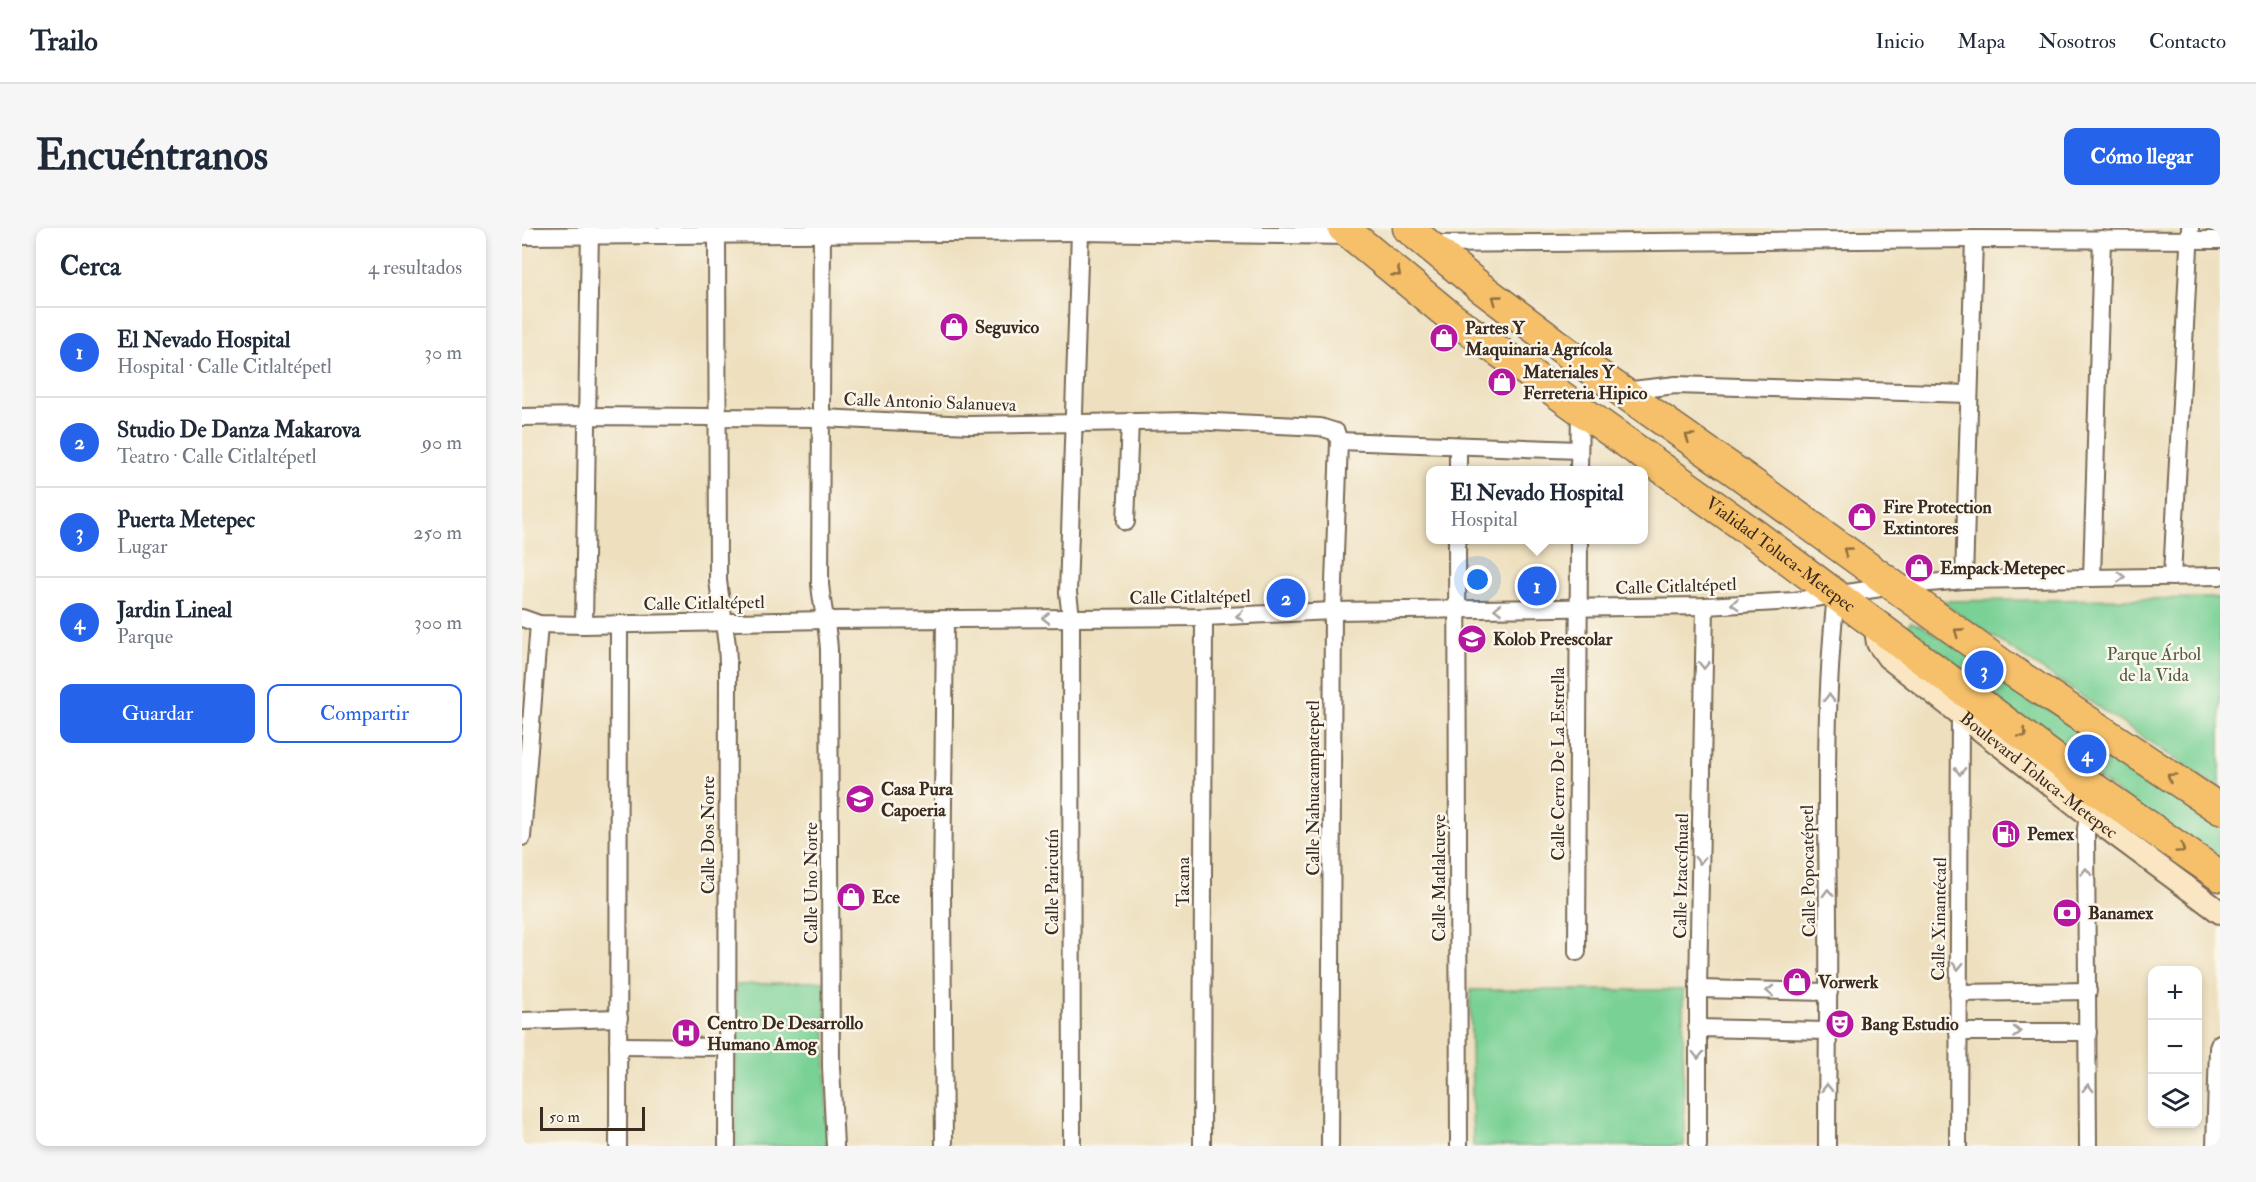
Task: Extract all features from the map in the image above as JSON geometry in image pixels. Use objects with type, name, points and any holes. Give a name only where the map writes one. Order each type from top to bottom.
[{"type":"highway","name":"Vialidad Toluca-Metepec","points":[[1347,232],[1452,318],[1757,536],[1875,624],[1967,706],[2091,801],[2220,876]]},
{"type":"highway","points":[[1417,236],[1580,362],[2003,665],[2220,809]]},
{"type":"main road","name":"Boulevard Toluca-Metepec","points":[[2091,801],[2220,912]]},
{"type":"street","points":[[1664,241],[1676,228]]},
{"type":"street","points":[[1843,241],[1855,228]]},
{"type":"street","name":"Calle Uno Norte","points":[[822,230],[820,584],[829,650],[831,1066],[835,1146]]},
{"type":"street","points":[[522,236],[590,231],[1347,232]]},
{"type":"street","points":[[584,625],[590,231]]},
{"type":"street","name":"Calle Dos Norte","points":[[717,231],[718,581],[728,662],[728,1146]]},
{"type":"street","name":"Calle Paricutín","points":[[1072,1146],[1071,617],[1068,561],[1080,232]]},
{"type":"street","points":[[1417,236],[1664,241],[1843,241],[2102,239],[2190,234],[2220,240]]},
{"type":"street","points":[[2172,577],[2190,234]]},
{"type":"street","points":[[1964,580],[1974,239]]},
{"type":"street","points":[[2092,578],[2102,239]]},
{"type":"street","points":[[1623,391],[1676,385],[1969,394]]},
{"type":"street","points":[[1579,466],[1580,410]]},
{"type":"street","name":"Calle Antonio Salanueva","points":[[522,417],[821,418],[970,425],[1192,421],[1320,427],[1338,436],[1458,447],[1579,450]]},
{"type":"street","points":[[1126,522],[1130,421]]},
{"type":"street","name":"Calle Nahuacampatepetl","points":[[1330,1146],[1333,611],[1338,436]]},
{"type":"street","points":[[1458,447],[1458,466]]},
{"type":"street","name":"Calle Matlalcueye","points":[[1457,544],[1459,1146]]},
{"type":"street","name":"Calle Cerro De La Estrella","points":[[1577,952],[1579,544]]},
{"type":"street","name":"Calle Citlaltépetl","points":[[522,618],[538,624],[584,625],[826,620],[1204,617],[1333,611],[1705,606],[1836,596],[1894,586],[1964,580],[2220,576]]},
{"type":"street","name":"Calle Popocatépetl","points":[[1827,1146],[1829,992],[1827,777],[1830,658],[1836,596]]},
{"type":"street","name":"Calle Iztaccíhuatl","points":[[1698,1146],[1698,989],[1705,606]]},
{"type":"street","name":"Tacana","points":[[1202,1146],[1204,617]]},
{"type":"street","points":[[944,1146],[942,894],[945,620]]},
{"type":"street","points":[[522,837],[538,624]]},
{"type":"street","points":[[618,1146],[619,624]]},
{"type":"street","name":"Calle Xinantécatl","points":[[1958,1146],[1958,993],[1967,706]]},
{"type":"street","points":[[2088,1146],[2086,829],[2091,801]]},
{"type":"street","points":[[1698,989],[1829,992]]},
{"type":"street","points":[[1958,993],[2088,991]]},
{"type":"street","points":[[522,1021],[619,1018]]},
{"type":"street","points":[[1698,1028],[1827,1031]]},
{"type":"street","points":[[1958,1032],[2088,1032]]},
{"type":"street","points":[[2215,1146],[2220,1043]]},
{"type":"street","points":[[618,1046],[727,1047]]},
{"type":"green space","name":"Parque Árbol de la Vida","points":[[2220,598],[2220,789],[1940,601]]},
{"type":"green space","points":[[1911,622],[1924,627],[2220,823],[2220,872],[1905,629]]},
{"type":"green space","points":[[825,981],[827,1146],[736,1146],[736,985]]},
{"type":"green space","points":[[1470,990],[1683,990],[1684,1146],[1473,1146]]},
{"type":"place","name":"Seguvico","points":[[954,327]]},
{"type":"place","name":"Partes Y Maquinaria Agrícola","points":[[1444,338]]},
{"type":"place","name":"Materiales Y Ferreteria Hipico","points":[[1502,382]]},
{"type":"place","name":"Fire Protection Extintores","points":[[1862,517]]},
{"type":"place","name":"Empack Metepec","points":[[1919,568]]},
{"type":"place","name":"El Nevado Hospital","points":[[1537,586]]},
{"type":"place","name":"Studio De Danza Makarova","points":[[1286,598]]},
{"type":"place","name":"Kolob Preescolar","points":[[1472,639]]},
{"type":"place","name":"Puerta Metepec","points":[[1984,670]]},
{"type":"place","name":"Jardin Lineal","points":[[2087,754]]},
{"type":"place","name":"Casa Pura Capoeria","points":[[860,799]]},
{"type":"place","name":"Pemex","points":[[2006,834]]},
{"type":"place","name":"Ece","points":[[851,897]]},
{"type":"place","name":"Banamex","points":[[2067,913]]},
{"type":"place","name":"Vorwerk","points":[[1797,982]]},
{"type":"place","name":"Bang Estudio","points":[[1840,1024]]},
{"type":"place","name":"Centro De Desarrollo Humano Amog","points":[[686,1033]]}]
